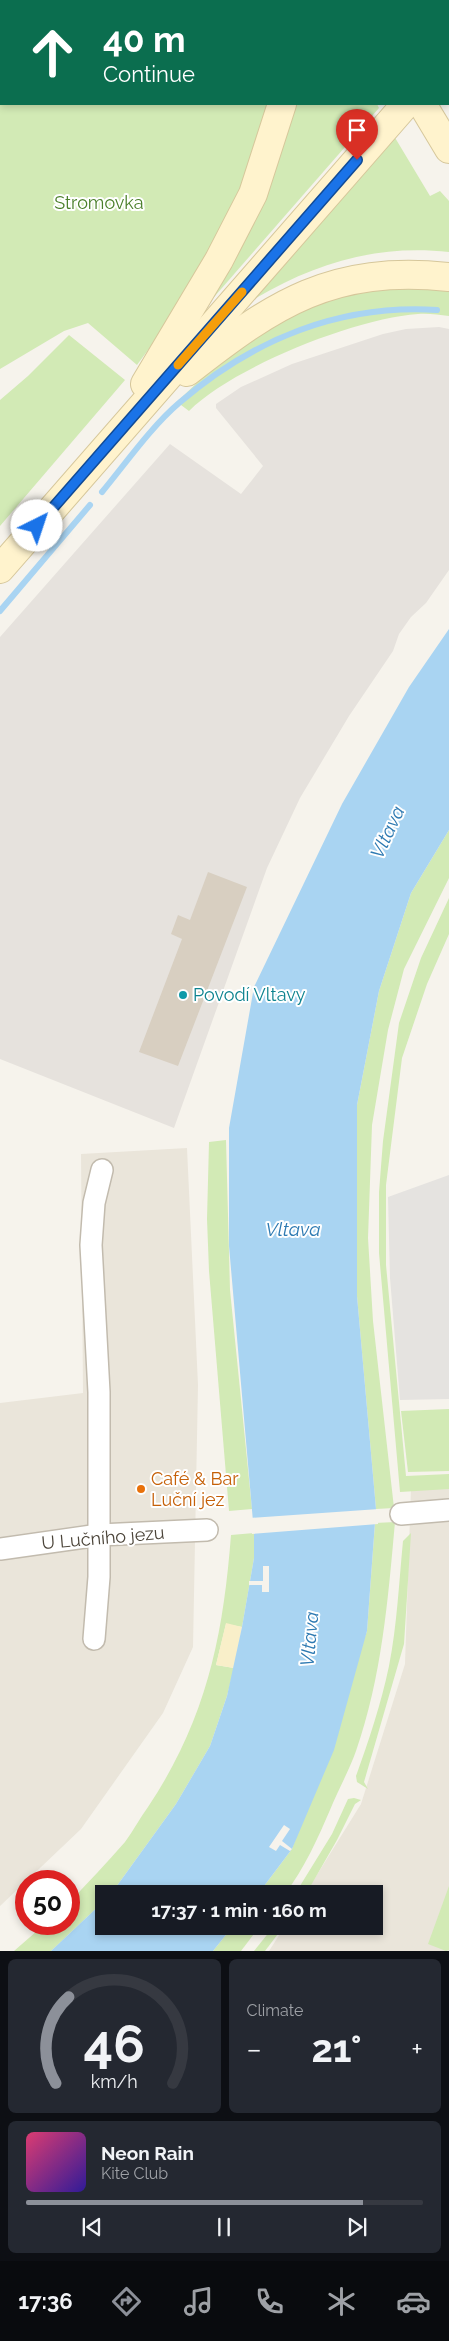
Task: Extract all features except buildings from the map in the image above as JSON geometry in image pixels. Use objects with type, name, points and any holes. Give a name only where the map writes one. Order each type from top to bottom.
[{"type":"main road","points":[[112,440],[231,239],[253,194],[282,105]]},
{"type":"main road","points":[[0,568],[405,105]]},
{"type":"main road","points":[[423,105],[449,149]]},
{"type":"main road","points":[[112,440],[176,381],[215,350],[263,317],[310,292],[341,281],[382,275],[424,274],[449,277]]},
{"type":"street","points":[[94,1639],[99,1535],[99,1392],[90,1245],[94,1203],[102,1170]]},
{"type":"street","points":[[401,1514],[449,1510]]},
{"type":"street","name":"U Lučního jezu","points":[[0,1549],[99,1535],[207,1530]]},
{"type":"shaded area","points":[[439,327],[449,329],[449,570],[426,603],[411,617],[399,634],[393,651],[349,716],[300,798],[267,868],[174,1128],[0,1059],[0,637],[170,444],[241,494],[263,466],[216,408],[216,404],[241,387],[292,364],[383,334],[406,329]]},
{"type":"shaded area","points":[[187,1148],[198,1385],[193,1647],[163,1713],[81,1829],[38,1870],[15,1870],[15,1892],[0,1906],[0,1403],[83,1393],[81,1154]]},
{"type":"shaded area","points":[[449,1175],[449,1399],[400,1400],[390,1278],[388,1197]]},
{"type":"shaded area","points":[[449,1486],[449,1951],[269,1951],[279,1935],[383,1935],[383,1885],[311,1885],[361,1804],[405,1664],[411,1488]]},
{"type":"green space","name":"Stromovka","points":[[0,105],[268,105],[236,205],[170,320],[137,365],[88,323],[64,331],[0,369]]},
{"type":"green space","points":[[295,105],[378,105],[379,108],[201,312]]},
{"type":"green space","points":[[394,136],[430,196],[440,191],[449,201],[449,252],[397,251],[348,259],[301,275],[256,298],[255,294]]},
{"type":"green space","points":[[449,284],[449,316],[422,314],[392,318],[330,335],[264,362],[209,394],[189,411],[177,402],[208,372],[256,333],[348,290]]},
{"type":"green space","points":[[69,335],[125,380],[0,526],[0,400],[28,376]]},
{"type":"green space","points":[[449,830],[449,878],[404,969],[388,1030],[372,1125],[368,1238],[373,1321],[394,1508],[376,1509],[357,1296],[357,1105],[379,991],[411,893]]},
{"type":"green space","points":[[449,898],[449,934],[427,984],[402,1058],[386,1185],[386,1265],[406,1476],[449,1474],[449,1489],[400,1492],[379,1253],[379,1192],[383,1141],[399,1023],[421,958]]},
{"type":"green space","points":[[226,1140],[230,1290],[252,1509],[229,1511],[209,1271],[207,1219],[209,1142]]},
{"type":"green space","points":[[449,1409],[449,1471],[408,1472],[401,1411]]},
{"type":"green space","points":[[395,1522],[383,1638],[365,1723],[350,1766],[315,1842],[292,1884],[265,1885],[292,1849],[367,1631],[375,1523]]},
{"type":"green space","points":[[254,1533],[254,1558],[242,1627],[226,1624],[216,1665],[234,1668],[227,1696],[210,1746],[176,1804],[118,1885],[95,1885],[95,1909],[80,1924],[80,1891],[125,1842],[148,1807],[168,1775],[198,1710],[217,1643],[228,1573],[231,1535]]},
{"type":"green space","points":[[411,1533],[404,1644],[364,1782],[368,1789],[357,1782],[356,1776],[386,1680],[398,1604],[403,1541]]},
{"type":"green space","points":[[348,1799],[361,1800],[355,1804],[311,1885],[301,1885],[332,1834]]},
{"type":"green space","points":[[449,1886],[449,1950],[446,1951],[428,1944]]},
{"type":"green space","points":[[32,1935],[68,1935],[51,1951],[14,1951]]},
{"type":"green space","points":[[226,1935],[253,1935],[241,1951],[213,1951]]},
{"type":"green space","points":[[267,1935],[277,1935],[265,1951],[254,1951]]},
{"type":"sand","points":[[226,1623],[242,1627],[234,1668],[216,1665]]},
{"type":"water","name":"Vltava","points":[[449,629],[449,830],[411,893],[379,991],[357,1105],[357,1296],[376,1509],[367,1631],[334,1750],[292,1849],[265,1885],[118,1885],[176,1804],[210,1746],[227,1696],[254,1558],[254,1533],[229,1246],[229,1128],[254,987],[342,804],[409,687]]},
{"type":"water","points":[[95,1909],[95,1935],[226,1935],[213,1951],[51,1951],[68,1935],[80,1935],[80,1924]]},
{"type":"pier","points":[[379,1509],[378,1524],[252,1534],[250,1518]]},
{"type":"pier","points":[[263,1566],[269,1566],[269,1592],[262,1592],[262,1585],[249,1585],[249,1581],[263,1581]]},
{"type":"pier","points":[[284,1825],[290,1829],[282,1841],[292,1849],[290,1851],[280,1845],[276,1851],[269,1847]]},
{"type":"waterway","points":[[102,492],[149,434],[179,403],[207,380],[268,344],[299,330],[332,320],[366,313],[401,310],[437,310]]},
{"type":"waterway","points":[[0,611],[90,505]]},
{"type":"slow traffic","points":[[178,365],[242,292]]},
{"type":"place","name":"Povodí Vltavy","points":[[183,995]]},
{"type":"place","name":"Café & Bar Luční jez","points":[[141,1489]]},
{"type":"route","points":[[37,526],[357,160]]}]
